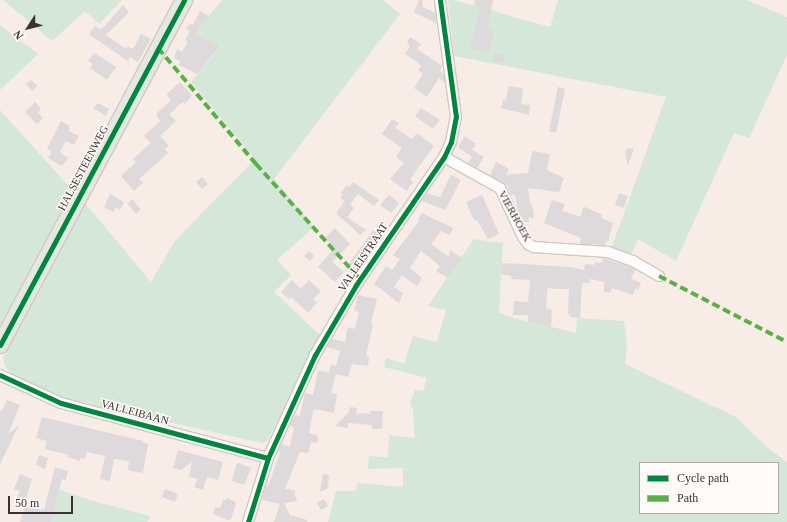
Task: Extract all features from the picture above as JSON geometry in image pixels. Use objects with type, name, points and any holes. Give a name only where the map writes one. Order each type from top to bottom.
[{"type":"main road","name":"HALSESTEENWEG","points":[[0,346],[184,0]]},
{"type":"street","name":"VALLEISTRAAT","points":[[248,522],[268,458],[312,361],[356,285],[444,157],[451,142],[456,117],[440,0]]},
{"type":"street","name":"VIERHOEK","points":[[444,157],[500,188],[523,237],[528,244],[534,247],[608,252],[633,261],[658,276]]},
{"type":"street","name":"VALLEIBAAN","points":[[0,375],[61,403],[268,458]]},
{"type":"green space","points":[[3,0],[122,0],[99,24],[85,11],[52,41]]},
{"type":"green space","points":[[222,0],[383,0],[400,14],[274,179],[314,227],[277,260],[291,275],[274,292],[321,336],[268,440],[263,443],[59,398],[13,376],[5,366],[3,358],[85,203],[151,282],[174,242],[255,159],[191,82],[220,47],[194,34]]},
{"type":"green space","points":[[448,0],[454,0],[550,27],[558,0],[747,0],[787,17],[787,55],[749,138],[734,133],[676,261],[638,239],[631,255],[611,249],[666,97],[454,56]]},
{"type":"green space","points":[[0,25],[38,54],[0,90]]},
{"type":"green space","points":[[0,110],[72,190],[0,325]]},
{"type":"green space","points":[[474,239],[503,243],[499,313],[526,322],[528,321],[576,333],[577,318],[624,321],[627,345],[625,364],[736,417],[768,448],[787,462],[787,522],[328,522],[336,491],[356,491],[357,483],[403,487],[403,468],[368,469],[369,456],[388,457],[389,435],[415,438],[413,410],[410,403],[415,390],[423,391],[427,378],[384,367],[386,358],[404,364],[413,336],[437,342],[446,310],[428,306]]},
{"type":"green space","points":[[59,490],[150,516],[147,522],[51,522]]},
{"type":"building","points":[[419,0],[422,0],[423,7],[435,13],[437,24],[414,12]]},
{"type":"building","points":[[475,0],[493,0],[488,30],[494,31],[489,52],[470,48],[480,8],[474,7]]},
{"type":"building","points":[[123,5],[129,12],[106,35],[126,49],[128,46],[133,49],[141,34],[151,39],[138,62],[130,57],[128,61],[89,34],[95,26],[101,30]]},
{"type":"building","points":[[200,11],[209,16],[194,34],[220,46],[197,74],[179,65],[180,61],[174,58],[177,49],[182,52],[188,42],[185,40],[190,31],[186,29],[190,24],[193,25]]},
{"type":"building","points":[[410,37],[421,44],[417,49],[442,66],[440,71],[444,75],[445,83],[439,78],[427,97],[414,88],[423,74],[418,70],[421,66],[418,64],[419,63],[405,54],[410,46],[407,43]]},
{"type":"building","points":[[94,53],[116,67],[107,80],[90,68],[93,64],[88,61]]},
{"type":"building","points":[[495,53],[505,55],[503,63],[493,61]]},
{"type":"building","points":[[31,80],[37,86],[32,91],[26,84]]},
{"type":"building","points":[[180,82],[191,94],[191,97],[185,104],[183,102],[169,114],[176,121],[160,136],[169,146],[165,149],[168,153],[139,179],[143,183],[134,191],[121,176],[136,162],[133,159],[151,143],[144,136],[160,121],[156,114],[171,100],[167,95],[168,93]]},
{"type":"building","points":[[508,86],[523,88],[521,104],[530,105],[529,115],[501,108],[503,100],[506,101]]},
{"type":"building","points":[[558,87],[565,89],[556,133],[549,131]]},
{"type":"building","points":[[35,102],[41,109],[38,112],[43,118],[37,124],[25,112]]},
{"type":"building","points":[[98,103],[109,109],[106,116],[93,108]]},
{"type":"building","points":[[421,108],[440,120],[433,129],[415,116]]},
{"type":"building","points":[[392,119],[399,123],[395,128],[412,139],[417,133],[434,146],[410,179],[413,182],[407,191],[390,179],[404,163],[396,157],[402,148],[382,134]]},
{"type":"building","points":[[61,121],[69,126],[69,131],[79,136],[74,145],[66,141],[60,152],[68,158],[62,166],[48,158],[52,152],[47,149]]},
{"type":"building","points":[[465,136],[476,144],[472,150],[484,157],[477,168],[468,163],[472,157],[458,147]]},
{"type":"building","points":[[627,148],[634,149],[628,165],[625,153]]},
{"type":"building","points":[[532,151],[550,154],[547,170],[564,178],[559,192],[528,188],[530,205],[532,204],[534,219],[529,217],[529,222],[523,222],[518,211],[515,195],[511,195],[507,185],[490,175],[496,162],[509,169],[506,175],[528,173]]},
{"type":"building","points":[[451,175],[461,180],[445,210],[422,201],[427,193],[440,197]]},
{"type":"building","points":[[202,177],[208,184],[202,189],[196,182]]},
{"type":"building","points":[[353,182],[379,200],[374,206],[358,194],[350,204],[354,208],[347,217],[366,230],[360,235],[336,213],[345,201],[340,198],[343,194],[341,193],[347,185],[349,187]]},
{"type":"building","points":[[619,193],[628,196],[624,208],[615,205]]},
{"type":"building","points":[[110,194],[124,202],[120,210],[116,207],[113,212],[104,207]]},
{"type":"building","points":[[389,195],[399,203],[391,213],[380,205]]},
{"type":"building","points":[[482,195],[499,234],[488,239],[477,220],[475,221],[473,218],[466,202]]},
{"type":"building","points":[[132,199],[141,209],[136,214],[128,204]]},
{"type":"building","points":[[552,200],[565,204],[562,211],[581,216],[583,208],[585,207],[602,215],[601,218],[613,223],[608,242],[606,241],[605,245],[580,244],[581,238],[544,223]]},
{"type":"building","points":[[422,213],[453,228],[450,235],[441,231],[431,244],[449,257],[450,250],[462,258],[448,278],[436,271],[440,266],[421,251],[410,268],[422,278],[417,286],[402,275],[394,287],[403,293],[399,303],[374,284],[386,266],[392,270],[400,259],[393,255],[420,220],[418,219]]},
{"type":"building","points":[[335,228],[350,244],[332,262],[344,272],[335,282],[318,267],[335,248],[325,238]]},
{"type":"building","points":[[373,230],[382,236],[357,271],[348,265]]},
{"type":"building","points":[[309,251],[314,256],[310,261],[304,256]]},
{"type":"building","points":[[603,258],[635,269],[631,279],[641,283],[638,290],[636,288],[633,295],[612,288],[610,293],[604,292],[604,282],[590,279],[589,283],[582,283],[580,318],[570,317],[570,314],[568,314],[569,289],[548,288],[546,308],[552,310],[551,328],[528,321],[528,315],[513,315],[514,301],[528,302],[530,280],[511,279],[512,276],[501,274],[502,263],[571,267],[584,270],[585,264],[594,265],[595,262],[602,263]]},
{"type":"building","points":[[292,280],[301,289],[309,280],[321,291],[313,299],[317,303],[308,313],[291,297],[289,299],[281,292]]},
{"type":"building","points":[[358,295],[377,299],[371,323],[373,324],[366,356],[369,357],[368,366],[352,364],[348,377],[336,374],[331,393],[337,394],[334,413],[315,409],[313,411],[309,433],[318,436],[317,443],[311,442],[308,453],[300,452],[285,489],[295,490],[297,501],[284,503],[290,515],[307,520],[307,522],[274,522],[280,504],[262,500],[266,486],[268,486],[280,453],[279,450],[282,444],[290,447],[294,427],[290,426],[295,415],[300,416],[305,393],[313,395],[318,370],[329,373],[331,365],[336,366],[340,351],[327,347],[332,339],[345,342],[348,327],[355,329],[359,312],[354,311]]},
{"type":"building","points":[[7,400],[20,405],[8,434],[19,425],[0,464],[0,410],[2,412]]},
{"type":"building","points":[[350,407],[357,408],[356,413],[370,414],[370,411],[383,411],[382,429],[372,429],[372,425],[348,423],[348,428],[335,426],[349,412]]},
{"type":"building","points":[[42,417],[143,441],[143,443],[148,444],[143,473],[128,470],[129,461],[114,459],[110,481],[100,479],[105,456],[87,452],[84,459],[80,458],[80,461],[68,457],[69,455],[45,449],[47,441],[36,438]]},
{"type":"building","points":[[178,450],[223,462],[218,480],[207,477],[203,490],[194,487],[198,479],[189,477],[192,462],[181,470],[173,468]]},
{"type":"building","points":[[39,455],[48,458],[45,469],[36,465]]},
{"type":"building","points":[[239,463],[251,468],[244,485],[232,481],[236,464]]},
{"type":"building","points":[[55,467],[68,471],[66,480],[62,479],[51,522],[20,522],[25,505],[44,510]]},
{"type":"building","points":[[20,474],[32,479],[24,505],[16,501],[20,491],[14,489]]},
{"type":"building","points":[[323,474],[329,475],[328,488],[320,492]]},
{"type":"building","points":[[165,489],[178,494],[175,502],[162,497]]},
{"type":"building","points":[[227,498],[236,502],[230,521],[213,514],[215,507],[220,508],[223,500],[225,501]]},
{"type":"building","points":[[324,499],[328,506],[321,510],[317,503]]},
{"type":"marked path","points":[[158,48],[256,164],[360,279]]},
{"type":"marked path","points":[[659,276],[787,342]]},
{"type":"cycle path","points":[[0,345],[184,0]]},
{"type":"cycle path","points":[[248,522],[268,458],[315,355],[356,285],[444,157],[451,142],[456,117],[440,0]]},
{"type":"cycle path","points":[[0,375],[61,403],[268,458]]}]
